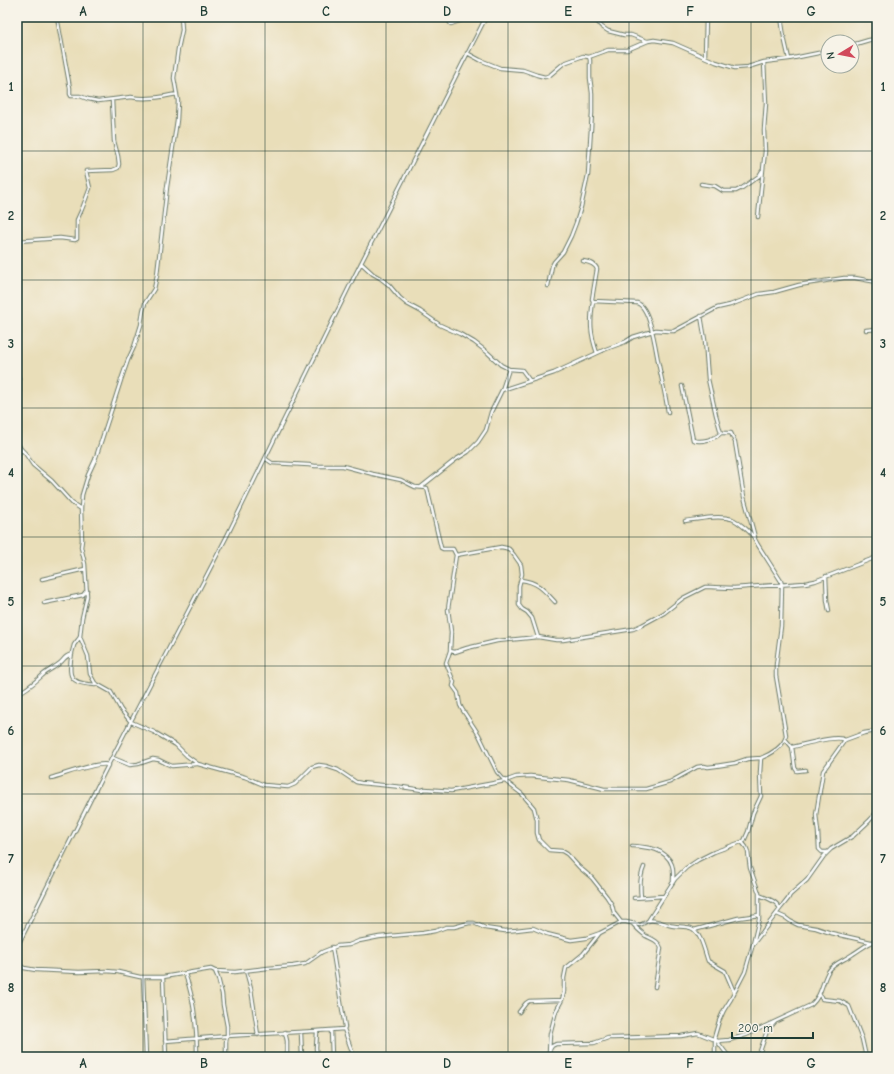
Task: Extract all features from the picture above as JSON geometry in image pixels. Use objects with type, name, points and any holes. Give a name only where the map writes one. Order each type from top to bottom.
[{"type":"street","points":[[57,17],[70,88],[70,96],[80,96],[98,101],[153,98],[178,94]]},
{"type":"street","points":[[97,685],[84,684],[77,681],[72,677],[70,670],[74,647],[80,638],[82,618],[87,600],[85,569],[81,547],[82,496],[88,475],[95,460],[128,360],[141,326],[145,303],[154,289],[169,168],[176,127],[178,94],[174,78],[182,30],[182,17]]},
{"type":"street","points":[[447,17],[451,24],[471,17]]},
{"type":"street","points":[[17,946],[108,765],[223,545],[361,264],[486,17]]},
{"type":"street","points":[[594,17],[608,31],[631,35],[648,41]]},
{"type":"street","points":[[705,56],[706,17]]},
{"type":"street","points":[[781,17],[789,59]]},
{"type":"street","points":[[467,53],[500,68],[523,70],[545,77],[550,75],[564,63],[583,56],[589,57],[608,50],[627,50],[654,40],[673,43],[716,62],[735,68],[820,53]]},
{"type":"street","points":[[860,43],[869,40],[877,40]]},
{"type":"street","points":[[548,286],[552,266],[565,248],[576,223],[588,175],[592,106],[589,57]]},
{"type":"street","points":[[758,217],[764,163],[766,103],[764,62]]},
{"type":"street","points":[[17,241],[60,238],[77,239],[77,220],[90,188],[86,171],[113,170],[118,168],[118,156],[114,141],[112,100]]},
{"type":"street","points":[[701,184],[715,186],[723,191],[738,190],[759,176],[762,172],[764,163]]},
{"type":"street","points":[[583,260],[596,266],[597,269],[592,298],[593,301],[590,325],[592,339],[597,353]]},
{"type":"street","points":[[361,264],[389,285],[407,304],[440,325],[474,342],[500,365],[522,370],[530,381]]},
{"type":"street","points":[[502,390],[554,373],[631,338],[653,331],[672,331],[717,308],[730,305],[755,295],[805,284],[848,277],[877,282]]},
{"type":"street","points":[[593,301],[640,304],[653,331],[668,412]]},
{"type":"street","points":[[701,316],[705,340],[708,379],[721,433]]},
{"type":"street","points":[[866,330],[877,330]]},
{"type":"street","points":[[421,487],[475,446],[486,430],[490,412],[502,390],[509,368]]},
{"type":"street","points":[[17,373],[19,383],[20,413],[17,429]]},
{"type":"street","points":[[682,386],[693,440],[697,442],[719,436],[721,433],[731,433],[735,442],[744,497],[758,545],[779,577],[782,585],[781,626],[776,676],[786,728],[786,740],[792,747],[795,768],[797,771],[806,770]]},
{"type":"street","points":[[17,442],[33,465],[52,481],[72,503],[81,509]]},
{"type":"street","points":[[17,454],[21,449]]},
{"type":"street","points":[[266,459],[272,463],[343,466],[401,480],[415,487],[427,488],[441,548],[443,550],[453,549],[456,555],[448,610],[451,629],[450,651],[446,663],[454,682],[453,686],[458,692],[460,705],[479,735],[497,772],[505,781],[522,794],[532,806],[537,820],[538,837],[541,842],[549,850],[565,852],[592,878],[612,904],[614,913],[621,922]]},
{"type":"street","points":[[685,521],[718,518],[733,520],[740,524],[756,539]]},
{"type":"street","points":[[456,555],[501,547],[506,548],[514,554],[520,562],[522,569],[519,586],[520,606],[532,618],[538,637]]},
{"type":"street","points":[[450,651],[455,652],[496,641],[538,637],[563,640],[638,628],[664,613],[683,598],[706,587],[734,588],[805,583],[877,557]]},
{"type":"street","points":[[42,579],[85,569]]},
{"type":"street","points":[[826,576],[829,611]]},
{"type":"street","points":[[521,580],[535,583],[540,586],[555,602]]},
{"type":"street","points":[[44,603],[83,595],[87,590]]},
{"type":"street","points":[[80,638],[88,656],[90,674],[94,683],[111,692],[124,714],[131,722],[154,732],[176,745],[198,764]]},
{"type":"street","points":[[17,694],[28,688],[44,674],[63,661],[66,656],[72,654]]},
{"type":"street","points":[[792,747],[820,740],[840,738],[845,740],[877,731]]},
{"type":"street","points":[[113,758],[130,765],[135,765],[153,759],[172,766],[198,764],[245,777],[264,785],[288,787],[295,784],[312,767],[326,766],[338,770],[356,782],[422,790],[451,791],[505,781],[516,777],[530,776],[569,780],[604,789],[646,789],[670,782],[697,767],[734,764],[747,759],[761,758],[771,754],[786,740]]},
{"type":"street","points":[[828,852],[822,852],[819,849],[816,815],[822,773],[845,740]]},
{"type":"street","points":[[648,921],[674,881],[686,868],[714,852],[742,842],[748,832],[752,813],[761,796],[761,758]]},
{"type":"street","points":[[51,778],[104,763],[108,765]]},
{"type":"street","points":[[753,944],[790,895],[807,880],[819,861],[828,852],[853,836],[877,812]]},
{"type":"street","points":[[715,1057],[715,1039],[719,1021],[745,972],[759,915],[759,895],[750,868],[748,852],[742,842]]},
{"type":"street","points":[[632,846],[655,849],[662,852],[672,866],[674,881]]},
{"type":"street","points":[[641,897],[642,871],[644,867]]},
{"type":"street","points":[[759,895],[772,900],[779,905],[780,909]]},
{"type":"street","points":[[634,898],[664,896]]},
{"type":"street","points":[[776,914],[783,916],[798,925],[871,942]]},
{"type":"street","points":[[694,930],[738,918],[759,915]]},
{"type":"street","points":[[17,963],[24,968],[36,970],[62,972],[113,972],[143,977],[163,977],[211,969],[215,971],[235,972],[303,964],[332,947],[349,945],[366,939],[422,933],[435,931],[446,927],[454,928],[469,923],[474,923],[485,928],[504,931],[533,928],[547,934],[571,940],[586,938],[600,933],[621,922],[640,925],[654,920],[673,926],[691,928],[694,930],[701,941],[708,962],[725,971],[734,992]]},
{"type":"street","points":[[632,924],[646,936],[661,945],[655,987]]},
{"type":"street","points":[[549,1051],[550,1034],[556,1011],[562,1000],[564,992],[566,968],[583,954],[600,933]]},
{"type":"street","points":[[547,1057],[552,1046],[556,1044],[594,1043],[608,1038],[681,1036],[698,1034],[715,1039],[729,1040],[746,1035],[808,1007],[820,995],[831,968],[871,942],[877,940]]},
{"type":"street","points":[[332,947],[340,993],[344,1029],[354,1057]]},
{"type":"street","points":[[215,971],[222,994],[227,1036],[226,1057]]},
{"type":"street","points":[[246,971],[251,989],[258,1035]]},
{"type":"street","points":[[185,974],[191,990],[197,1038],[197,1057]]},
{"type":"street","points":[[143,977],[146,1057]]},
{"type":"street","points":[[163,977],[166,1057]]},
{"type":"street","points":[[820,995],[822,999],[840,1001],[850,1006],[862,1039],[866,1057]]},
{"type":"street","points":[[519,1012],[529,1001],[562,1000]]},
{"type":"street","points":[[758,1057],[767,1031],[777,1020]]},
{"type":"street","points":[[166,1041],[344,1029]]},
{"type":"street","points":[[331,1030],[332,1057]]},
{"type":"street","points":[[317,1031],[317,1057]]},
{"type":"street","points":[[285,1032],[287,1041],[287,1057]]},
{"type":"street","points":[[301,1032],[302,1057]]},
{"type":"street","points":[[715,1039],[729,1057]]}]
